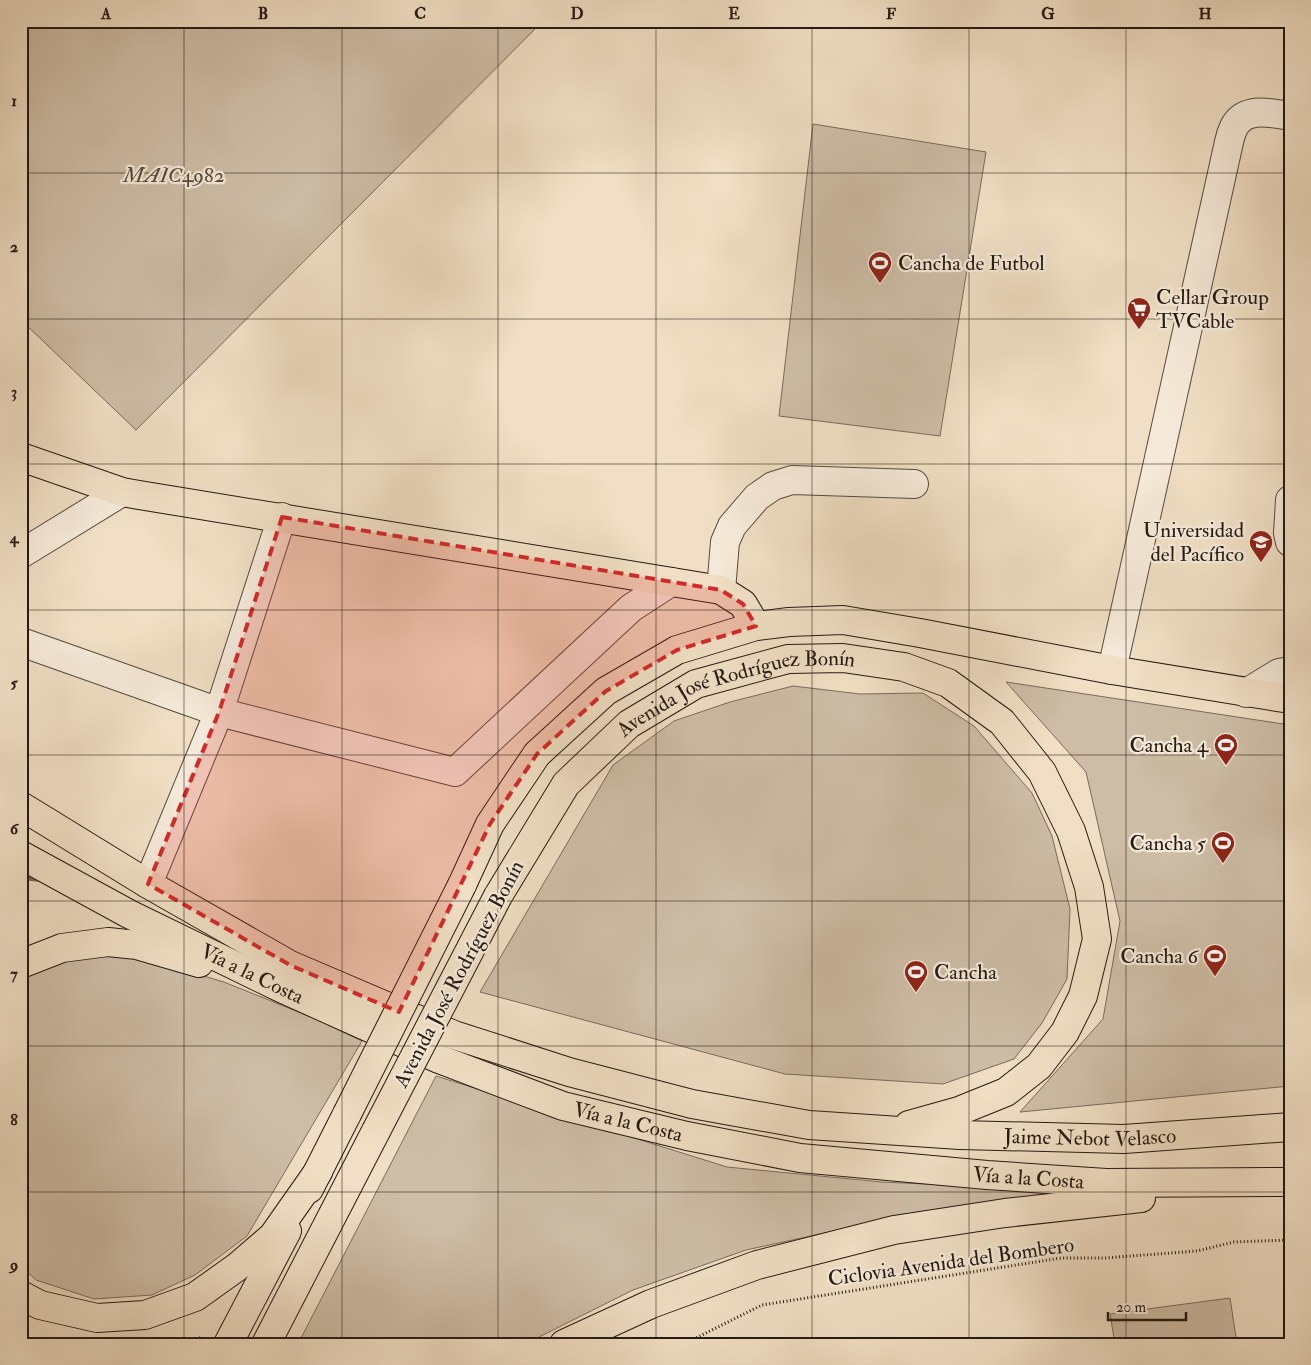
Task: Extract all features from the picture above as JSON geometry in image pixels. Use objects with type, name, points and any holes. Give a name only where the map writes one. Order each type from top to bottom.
[{"type":"main road","points":[[21,458],[122,492],[722,590],[743,604],[756,626]]},
{"type":"main road","name":"Avenida José Rodríguez Bonín","points":[[228,1344],[318,1172],[462,885],[490,824],[537,754],[606,691],[677,650],[756,626],[789,622],[843,620],[1112,670],[1290,699]]},
{"type":"main road","name":"Avenida José Rodríguez Bonín","points":[[266,1344],[498,896],[566,784],[629,724],[696,684],[788,660],[843,658],[904,667],[948,683],[1002,722],[1042,772],[1071,831],[1090,887],[1096,939],[1083,996],[1065,1032],[1039,1066],[1006,1092],[959,1110],[888,1131]]},
{"type":"main road","name":"Vía a la Costa","points":[[21,806],[148,884],[290,965],[454,1036],[569,1072],[692,1104],[809,1124],[888,1131]]},
{"type":"main road","name":"Vía a la Costa","points":[[21,854],[129,914],[281,988],[439,1058],[504,1085],[563,1106],[687,1136],[790,1156],[987,1175],[1106,1183],[1289,1182]]},
{"type":"main road","points":[[21,964],[62,948],[108,942],[137,945],[281,988]]},
{"type":"main road","name":"Jaime Nebot Velasco","points":[[888,1131],[960,1135],[1124,1139],[1290,1127]]},
{"type":"main road","points":[[21,1295],[40,1305],[97,1318],[145,1315],[195,1297],[273,1236],[318,1172]]},
{"type":"main road","points":[[564,1344],[652,1304],[757,1265],[894,1230],[1005,1213],[1289,1182]]},
{"type":"street","points":[[1112,670],[1234,125],[1247,114],[1260,112],[1290,116]]},
{"type":"street","points":[[722,590],[725,542],[732,526],[756,497],[773,486],[792,480],[914,484]]},
{"type":"street","points":[[21,554],[122,492]]},
{"type":"street","points":[[1289,506],[1288,533],[1290,542]]},
{"type":"street","points":[[148,884],[219,712],[282,517]]},
{"type":"street","points":[[21,642],[219,712],[455,772],[631,608],[671,582]]},
{"type":"street","points":[[1246,692],[1279,673],[1290,671]]},
{"type":"path","name":"Ciclovia Avenida del Bombero","points":[[684,1344],[762,1305],[1061,1258],[1104,1258],[1197,1251],[1234,1242],[1290,1240]]},
{"type":"highlighted area","points":[[282,517],[721,590],[743,604],[756,626],[677,650],[606,691],[537,754],[490,824],[399,1012],[290,965],[148,884],[219,712]]},
{"type":"green space","name":"MAIC4982","points":[[21,21],[543,21],[136,430],[21,320]]},
{"type":"green space","name":"Cancha de Futbol","points":[[813,124],[986,152],[940,436],[779,416]]},
{"type":"green space","points":[[1006,682],[1290,725],[1290,1086],[1020,1112],[1103,1019],[1120,921],[1086,772]]},
{"type":"green space","points":[[793,686],[860,694],[923,693],[974,726],[1032,793],[1052,836],[1070,909],[1067,979],[1042,1023],[1014,1059],[943,1084],[785,1074],[480,992],[613,765],[674,721],[730,702]]},
{"type":"green space","points":[[85,953],[127,953],[224,982],[316,1019],[362,1041],[247,1236],[195,1275],[152,1295],[94,1299],[36,1280],[21,1266],[21,980],[27,975]]},
{"type":"green space","points":[[436,1076],[727,1167],[882,1182],[1075,1191],[890,1219],[746,1250],[633,1290],[525,1344],[298,1344]]},
{"type":"green space","points":[[1230,1298],[1237,1344],[1115,1344],[1110,1314]]},
{"type":"waterway","points":[[21,876],[42,878]]},
{"type":"place","name":"Cancha de Futbol","points":[[880,284]]},
{"type":"place","name":"Cellar Group TVCable","points":[[1139,330]]},
{"type":"place","name":"Universidad del Pacífico","points":[[1261,563]]},
{"type":"place","name":"Cancha 4","points":[[1226,766]]},
{"type":"place","name":"Cancha 5","points":[[1223,864]]},
{"type":"place","name":"Cancha 6","points":[[1215,977]]},
{"type":"place","name":"Cancha","points":[[916,993]]}]
